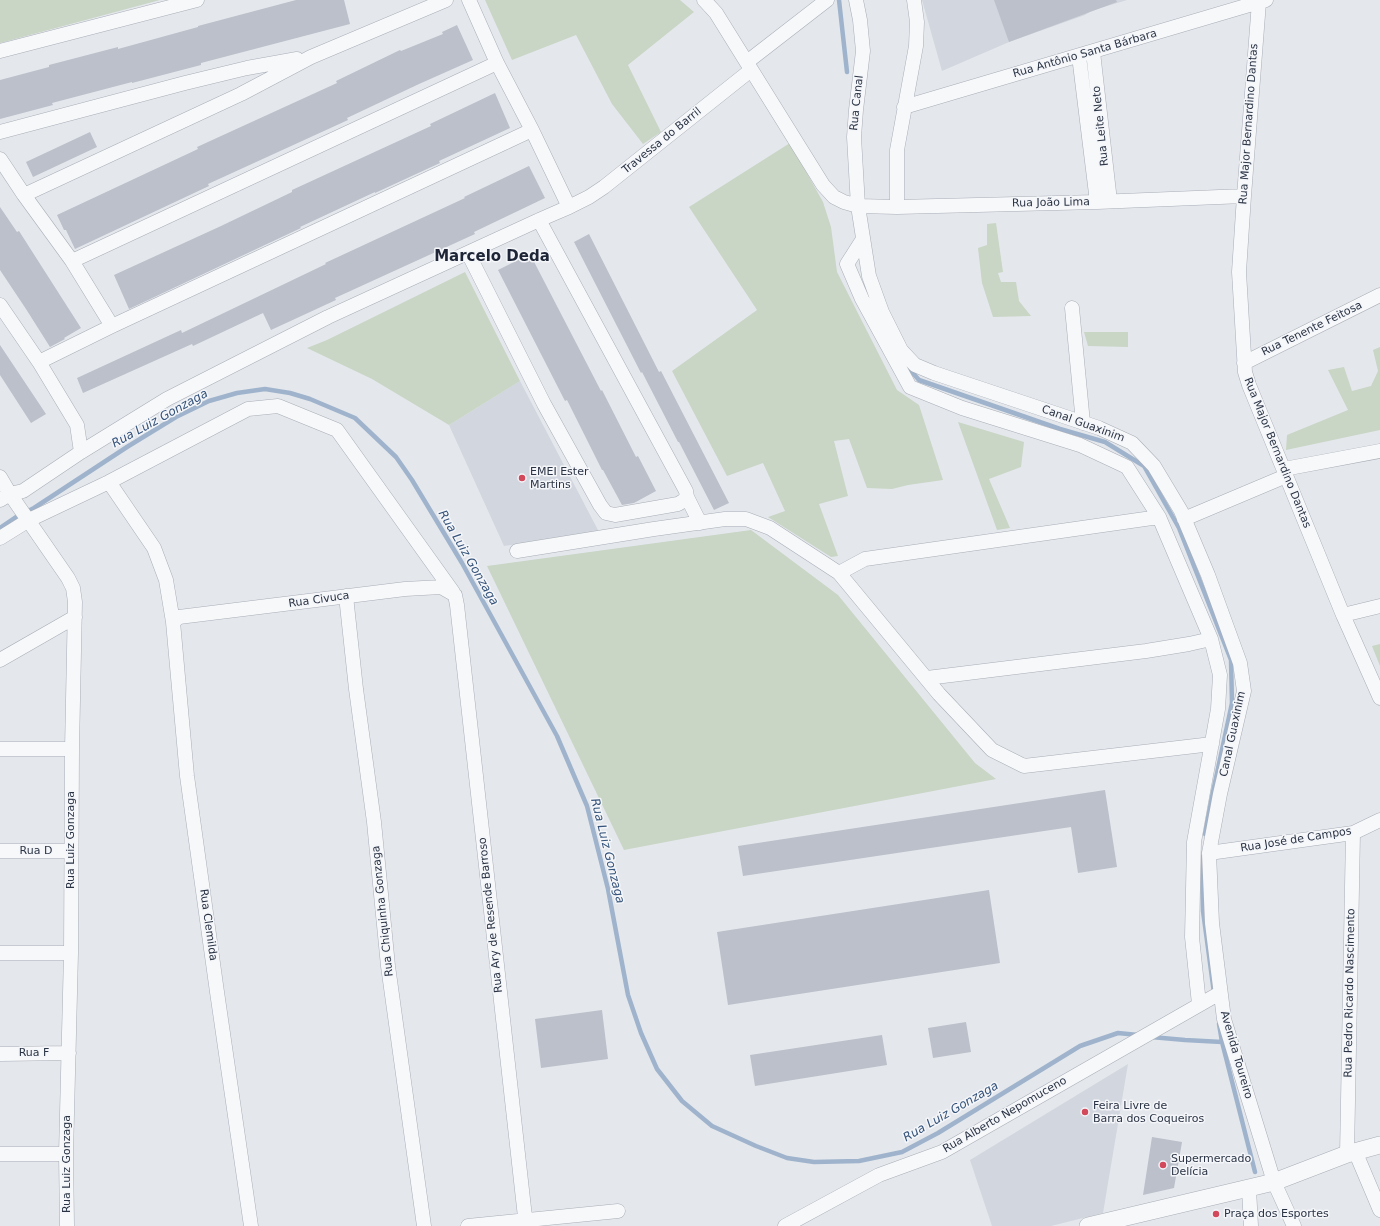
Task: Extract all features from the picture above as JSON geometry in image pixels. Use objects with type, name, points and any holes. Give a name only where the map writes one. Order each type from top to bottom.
[{"type":"street","points":[[0,51],[197,0]]},
{"type":"street","points":[[24,195],[241,94],[311,57],[446,0]]},
{"type":"street","points":[[469,0],[497,63],[532,130],[569,208]]},
{"type":"street","name":"Rua João Lima","points":[[704,0],[716,13],[823,185],[834,197],[844,202],[858,206],[897,207],[1103,202],[1244,196]]},
{"type":"street","name":"Travessa do Barril","points":[[8,498],[23,491],[81,452],[167,399],[328,317],[539,220],[569,208],[604,187],[827,0]]},
{"type":"street","name":"Rua Canal","points":[[856,0],[860,20],[863,51],[854,137],[858,206]]},
{"type":"street","points":[[897,207],[897,150],[916,46],[917,22],[914,0]]},
{"type":"street","name":"Rua Antônio Santa Bárbara","points":[[904,107],[1262,1]]},
{"type":"street","name":"Rua Major Bernardino Dantas","points":[[1262,1],[1244,196],[1239,272],[1245,372],[1343,615],[1380,698]]},
{"type":"street","name":"Rua Leite Neto","points":[[1093,52],[1103,202]]},
{"type":"street","name":"Rua Leite Neto","points":[[1079,56],[1103,202]]},
{"type":"street","points":[[0,132],[247,68],[311,57]]},
{"type":"street","points":[[72,261],[497,63]]},
{"type":"street","points":[[39,362],[112,326],[532,130]]},
{"type":"street","points":[[0,159],[72,261],[112,326]]},
{"type":"street","name":"Canal Guaxinim","points":[[858,206],[870,276],[882,312],[901,350],[915,365],[934,373],[1099,428],[1132,443],[1154,466],[1181,511],[1208,575],[1240,663],[1244,691],[1220,794],[1209,853]]},
{"type":"street","points":[[539,220],[686,491],[700,523]]},
{"type":"street","points":[[863,238],[847,264],[862,299],[910,387],[962,408],[1080,445],[1127,467],[1159,517],[1211,639],[1220,675],[1218,709],[1194,842],[1192,937],[1199,1004]]},
{"type":"street","points":[[468,253],[544,404],[600,505],[606,513],[613,536]]},
{"type":"street","name":"Rua Tenente Feitosa","points":[[1244,362],[1380,295]]},
{"type":"street","points":[[0,305],[39,362],[77,425],[81,452]]},
{"type":"street","points":[[1072,308],[1083,423]]},
{"type":"street","points":[[0,538],[27,518],[109,482],[248,409],[278,406],[337,430],[456,600]]},
{"type":"street","points":[[1184,519],[1285,472],[1380,452]]},
{"type":"street","name":"Rua Luiz Gonzaga","points":[[0,477],[8,498],[27,518],[68,578],[73,588],[75,602],[72,749],[71,953],[66,1154],[67,1226]]},
{"type":"street","name":"Rua Clemilda","points":[[109,482],[154,548],[166,580],[173,622],[187,776],[251,1226]]},
{"type":"street","points":[[606,513],[615,515],[678,504],[687,496]]},
{"type":"street","points":[[839,573],[865,559],[1159,517]]},
{"type":"street","points":[[517,552],[725,519],[746,520],[770,528],[839,573],[939,694],[992,750],[1024,766],[1212,744]]},
{"type":"street","name":"Rua Civuca","points":[[173,622],[180,617],[404,589],[441,587],[456,600]]},
{"type":"street","name":"Rua Chiquinha Gonzaga","points":[[346,596],[356,689],[374,822],[388,966],[424,1226]]},
{"type":"street","name":"Rua Ary de Resende Barroso","points":[[456,600],[525,1223]]},
{"type":"street","points":[[1343,615],[1380,606]]},
{"type":"street","points":[[0,660],[75,617]]},
{"type":"street","points":[[927,678],[1146,651],[1211,639]]},
{"type":"street","points":[[0,749],[72,749]]},
{"type":"street","name":"Rua José de Campos","points":[[1209,853],[1353,833],[1380,820]]},
{"type":"street","name":"Rua Pedro Ricardo Nascimento","points":[[1353,833],[1351,1152],[1380,1210]]},
{"type":"street","name":"Rua D","points":[[0,851],[71,851]]},
{"type":"street","name":"Avenida Toureiro","points":[[1209,853],[1212,923],[1224,1019],[1274,1182]]},
{"type":"street","points":[[0,954],[71,953]]},
{"type":"street","name":"Rua Alberto Nepomuceno","points":[[785,1226],[879,1174],[942,1152],[1220,993]]},
{"type":"street","name":"Rua F","points":[[0,1054],[69,1053]]},
{"type":"street","points":[[1088,1226],[1117,1223],[1249,1189],[1274,1182],[1351,1152],[1380,1145]]},
{"type":"street","points":[[0,1154],[66,1154]]},
{"type":"street","points":[[1274,1182],[1294,1226]]},
{"type":"street","points":[[1249,1189],[1251,1226]]},
{"type":"street","points":[[468,1226],[525,1223],[618,1211]]},
{"type":"shaded area","points":[[922,0],[1127,0],[1091,11],[1085,15],[1009,42],[942,71]]},
{"type":"shaded area","name":"EMEI Ester Martins","points":[[520,381],[599,532],[504,546],[449,425]]},
{"type":"shaded area","name":"Feira Livre de Barra dos Coqueiros","points":[[1128,1064],[1103,1213],[1051,1226],[992,1226],[970,1160]]},
{"type":"green space","points":[[0,0],[160,0],[0,43]]},
{"type":"green space","points":[[485,0],[680,0],[694,12],[628,65],[661,132],[643,144],[612,104],[576,35],[512,60]]},
{"type":"green space","points":[[790,143],[823,202],[831,227],[837,272],[897,390],[919,405],[943,480],[892,489],[867,488],[849,439],[834,441],[848,496],[819,504],[838,556],[831,557],[768,517],[785,511],[763,463],[727,476],[672,371],[757,310],[689,207]]},
{"type":"green space","points":[[996,223],[1003,272],[998,273],[1001,282],[1016,282],[1019,301],[1031,316],[993,317],[982,283],[978,248],[987,245],[987,224]]},
{"type":"green space","points":[[465,272],[520,381],[449,425],[372,379],[307,348],[327,340]]},
{"type":"green space","points":[[1084,332],[1128,332],[1128,347],[1088,346]]},
{"type":"green space","points":[[1380,347],[1380,430],[1286,450],[1287,435],[1348,410],[1328,370],[1344,367],[1352,391],[1371,386],[1378,371],[1373,350]]},
{"type":"green space","points":[[958,422],[1024,442],[1021,467],[989,479],[1010,528],[997,530]]},
{"type":"green space","points":[[751,530],[838,595],[975,763],[996,779],[624,850],[487,566]]},
{"type":"green space","points":[[1380,644],[1380,666],[1372,646]]},
{"type":"building","points":[[296,0],[344,0],[350,24],[201,63],[201,65],[52,103],[53,105],[0,119],[0,80],[49,67],[49,65],[118,47],[118,49]]},
{"type":"building","points":[[994,0],[1116,0],[1117,2],[1009,42]]},
{"type":"building","points":[[457,25],[473,60],[347,118],[348,120],[208,184],[209,186],[75,249],[66,230],[64,230],[57,215],[198,149],[197,147],[337,83],[336,81],[400,50],[401,51],[443,34],[442,32]]},
{"type":"building","points":[[495,93],[510,128],[439,161],[440,163],[300,227],[301,228],[129,309],[114,275],[221,226],[292,192],[292,190],[431,126],[430,124]]},
{"type":"building","points":[[90,132],[97,147],[33,177],[26,162]]},
{"type":"building","points":[[529,166],[545,198],[474,232],[475,234],[335,298],[336,300],[271,330],[263,313],[193,346],[192,344],[83,393],[77,378],[181,330],[182,333]]},
{"type":"building","points":[[0,207],[17,232],[19,231],[81,328],[50,347],[0,270]]},
{"type":"building","points":[[589,234],[659,372],[661,371],[729,503],[714,510],[642,372],[641,373],[574,242]]},
{"type":"building","points":[[530,254],[636,457],[638,456],[656,491],[634,503],[622,505],[602,470],[567,400],[565,401],[498,270]]},
{"type":"building","points":[[0,345],[46,414],[31,423],[0,375]]},
{"type":"building","points":[[1105,790],[1117,867],[1078,873],[1071,827],[743,876],[738,846]]},
{"type":"building","points":[[989,890],[1000,963],[728,1005],[717,932]]},
{"type":"building","points":[[602,1010],[608,1059],[541,1068],[535,1019]]},
{"type":"building","points":[[966,1022],[971,1052],[933,1058],[928,1028]]},
{"type":"building","points":[[882,1035],[887,1065],[755,1086],[750,1055]]},
{"type":"building","name":"Supermercado Delícia","points":[[1152,1137],[1182,1142],[1174,1188],[1143,1195]]},
{"type":"waterway","points":[[839,0],[847,72]]},
{"type":"waterway","points":[[904,363],[919,380],[1060,429],[1105,442],[1144,466],[1179,528],[1231,660],[1232,703],[1205,834]]},
{"type":"waterway","name":"Rua Luiz Gonzaga","points":[[0,528],[16,517],[34,508],[176,417],[209,401],[237,393],[265,389],[290,393],[310,399],[355,418],[396,457],[412,480],[462,563],[557,736],[587,806],[608,889],[628,995],[641,1033],[657,1069],[682,1101],[712,1126],[756,1146],[787,1158],[814,1162],[859,1161],[902,1152],[938,1133],[1080,1046],[1118,1033],[1138,1035]]},
{"type":"waterway","points":[[1202,857],[1203,911],[1214,993]]},
{"type":"waterway","points":[[1219,1024],[1222,1042],[1255,1172]]},
{"type":"waterway","name":"Rua Luiz Gonzaga","points":[[1151,1037],[1222,1042]]},
{"type":"place","name":"EMEI Ester Martins","points":[[522,478]]},
{"type":"place","name":"Feira Livre de Barra dos Coqueiros","points":[[1085,1112]]},
{"type":"place","name":"Supermercado Delícia","points":[[1163,1165]]},
{"type":"place","name":"Praça dos Esportes","points":[[1216,1214]]},
{"type":"district","name":"Marcelo Deda","points":[[492,257]]}]
